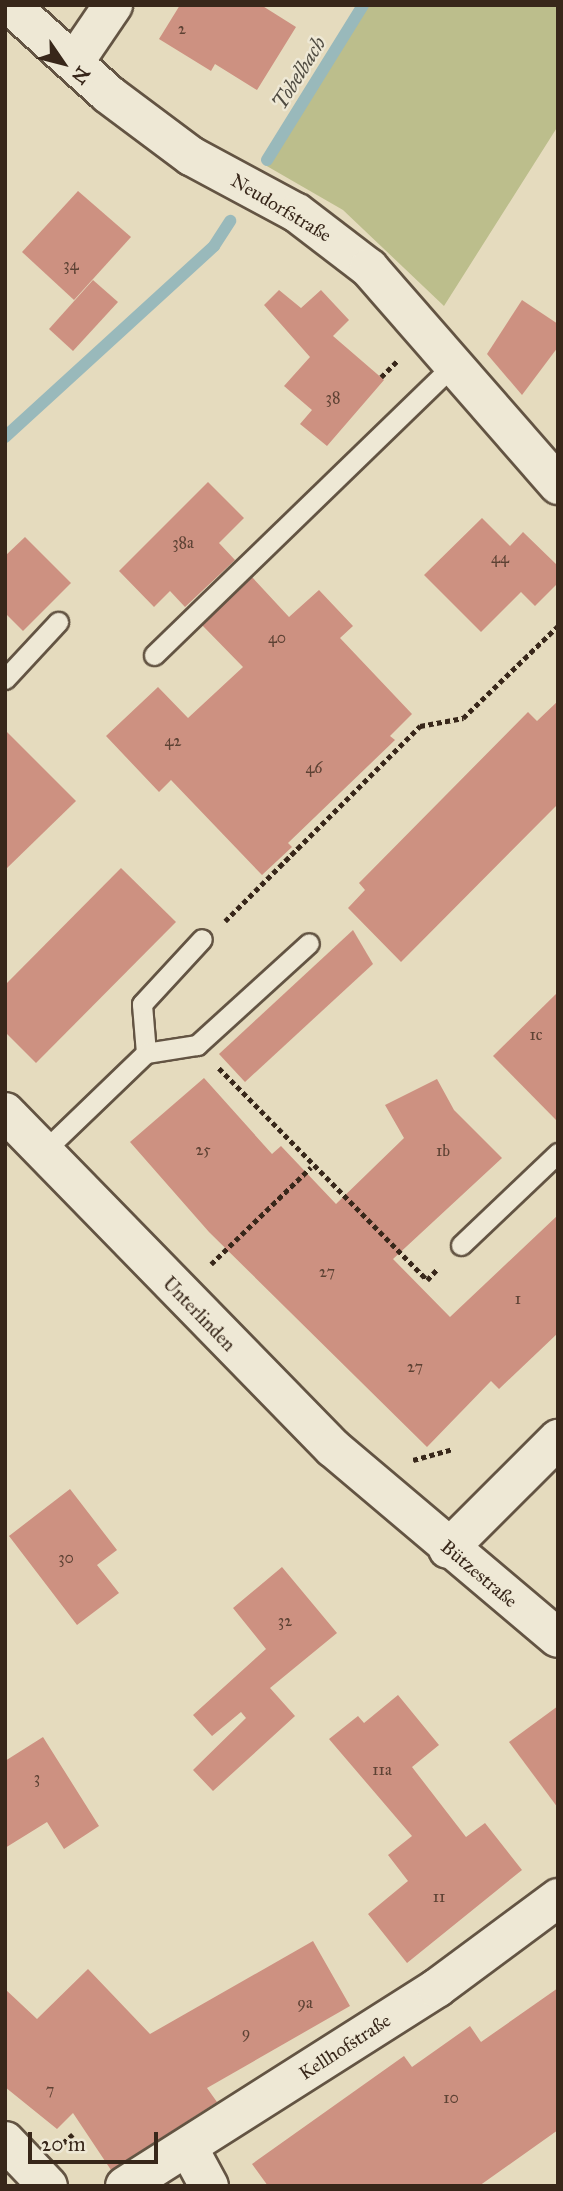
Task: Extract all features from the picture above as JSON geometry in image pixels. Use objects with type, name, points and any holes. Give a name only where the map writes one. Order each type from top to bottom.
[{"type":"street","name":"Neudorfstraße","points":[[10,5],[75,61],[108,94],[191,156],[297,213],[334,240],[399,297],[555,476]]},
{"type":"street","points":[[75,61],[113,5]]},
{"type":"street","name":"Unterlinden","points":[[5,1112],[292,1409],[400,1509]]},
{"type":"street","points":[[448,1549],[558,1439]]},
{"type":"street","name":"Bützestraße","points":[[400,1509],[558,1638]]},
{"type":"street","name":"Kellhofstraße","points":[[125,2186],[189,2149],[437,1988],[558,1898]]},
{"type":"street","points":[[5,2141],[48,2186]]},
{"type":"street","points":[[189,2149],[209,2186]]},
{"type":"lane","points":[[153,654],[455,363]]},
{"type":"lane","points":[[5,679],[58,622]]},
{"type":"lane","points":[[146,1053],[142,1004],[208,932]]},
{"type":"lane","points":[[43,1152],[146,1053],[197,1045],[309,943]]},
{"type":"lane","points":[[461,1245],[558,1153]]},
{"type":"path","points":[[208,932],[222,924],[420,726],[463,718],[558,626]]},
{"type":"path","points":[[197,1045],[311,1167],[426,1279],[461,1245]]},
{"type":"path","points":[[206,1269],[311,1167]]},
{"type":"path","points":[[405,1462],[453,1450]]},
{"type":"green space","points":[[364,5],[558,5],[558,126],[444,306],[343,210],[265,165]]},
{"type":"building","points":[[180,5],[261,5],[296,27],[257,90],[215,64],[211,71],[159,39]]},
{"type":"building","points":[[78,191],[131,237],[74,300],[22,252]]},
{"type":"building","points":[[93,280],[118,302],[73,351],[49,329]]},
{"type":"building","points":[[279,290],[301,308],[321,290],[349,320],[333,336],[384,380],[327,446],[300,424],[312,410],[284,386],[310,357],[264,305]]},
{"type":"building","points":[[522,300],[558,324],[558,347],[522,395],[487,354]]},
{"type":"building","points":[[208,482],[244,518],[219,543],[235,560],[185,607],[170,591],[154,607],[119,571]]},
{"type":"building","points":[[482,518],[510,546],[523,532],[558,566],[558,583],[535,606],[521,592],[481,632],[424,575]]},
{"type":"building","points":[[25,537],[71,583],[23,631],[5,613],[5,556]]},
{"type":"building","points":[[252,577],[289,617],[319,590],[353,626],[340,638],[412,714],[390,736],[395,740],[288,843],[292,847],[262,875],[171,780],[159,792],[106,736],[158,687],[188,718],[243,667],[202,625]]},
{"type":"building","points":[[558,701],[558,804],[401,962],[348,908],[365,890],[359,883],[528,712],[537,721]]},
{"type":"building","points":[[5,730],[76,801],[5,870]]},
{"type":"building","points":[[121,868],[176,922],[36,1063],[5,1032],[5,985]]},
{"type":"building","points":[[353,930],[373,964],[245,1082],[219,1054]]},
{"type":"building","points":[[558,992],[558,1122],[493,1056]]},
{"type":"building","points":[[204,1078],[272,1154],[281,1146],[336,1204],[404,1138],[385,1105],[437,1079],[454,1110],[502,1158],[393,1259],[450,1317],[558,1215],[558,1333],[499,1389],[491,1381],[427,1447],[209,1232],[130,1142]]},
{"type":"building","points":[[70,1489],[117,1550],[97,1565],[119,1593],[77,1625],[9,1536]]},
{"type":"building","points":[[282,1567],[337,1633],[270,1688],[295,1716],[213,1791],[193,1770],[246,1718],[241,1712],[212,1736],[193,1715],[266,1649],[233,1608]]},
{"type":"building","points":[[398,1695],[439,1745],[412,1767],[466,1837],[485,1823],[522,1870],[407,1963],[368,1914],[408,1881],[388,1855],[412,1836],[329,1739],[358,1716],[364,1723]]},
{"type":"building","points":[[558,1706],[558,1808],[509,1742]]},
{"type":"building","points":[[43,1737],[99,1826],[64,1849],[47,1822],[5,1848],[5,1761]]},
{"type":"building","points":[[313,1941],[350,2006],[207,2088],[217,2102],[111,2170],[73,2113],[57,2129],[5,2087],[5,1989],[37,2019],[88,1969],[150,2034]]},
{"type":"building","points":[[558,1988],[558,2130],[479,2186],[268,2186],[252,2164],[404,2056],[412,2067],[470,2026],[481,2042]]},
{"type":"waterway","name":"Tobelbach","points":[[267,160],[363,5]]},
{"type":"waterway","points":[[5,437],[214,246],[230,221]]}]
